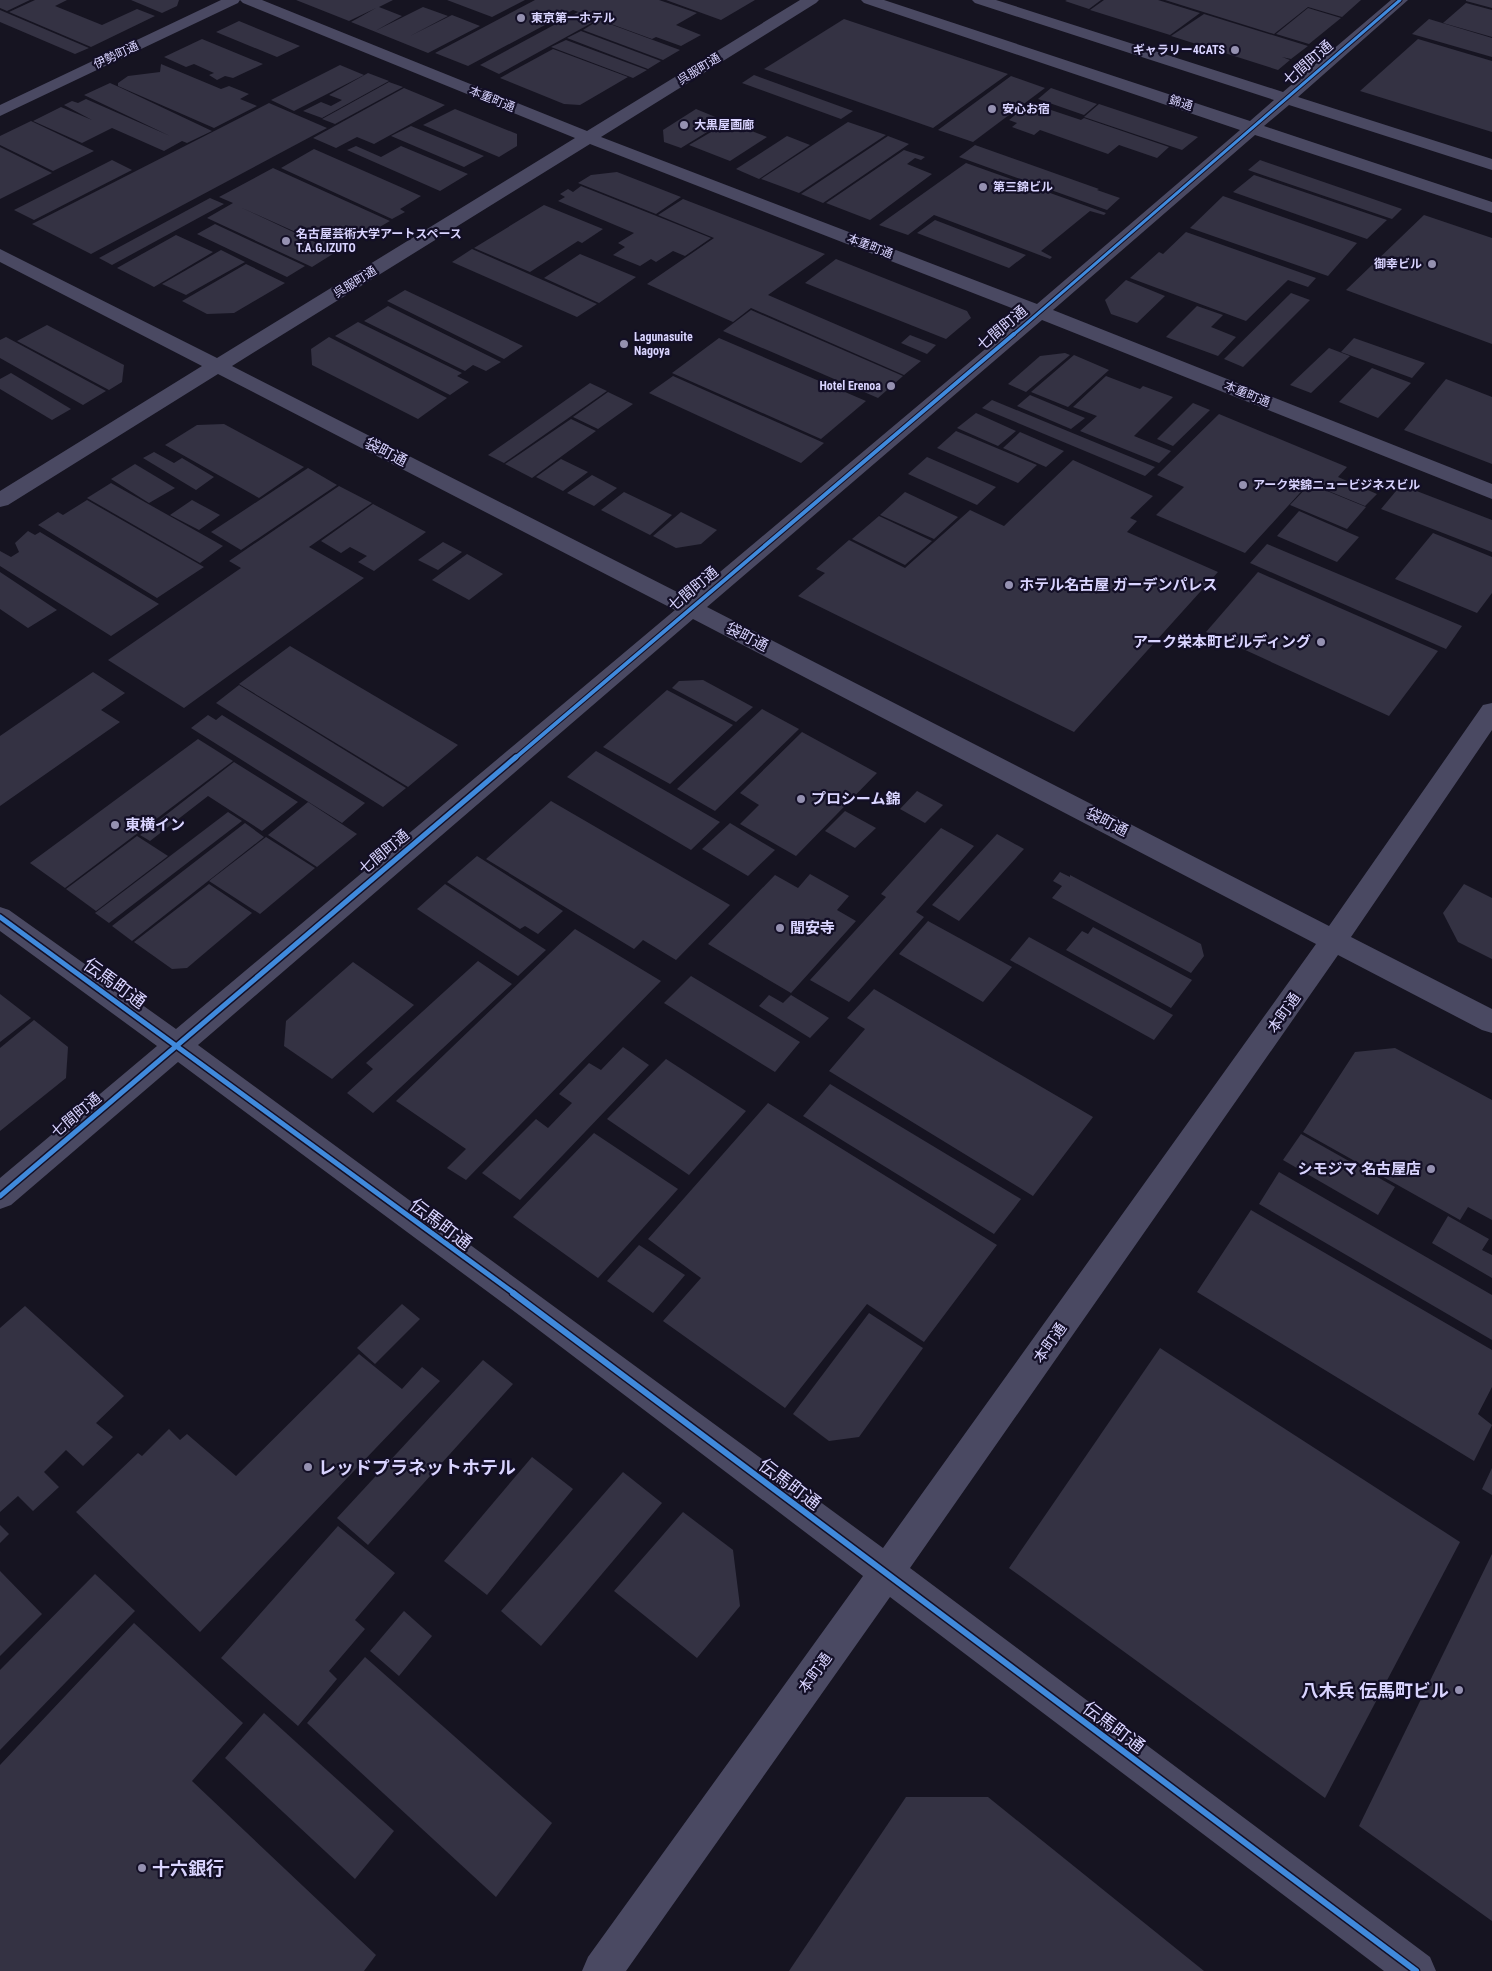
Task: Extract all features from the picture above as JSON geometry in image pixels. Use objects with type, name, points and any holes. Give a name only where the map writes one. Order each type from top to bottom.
[{"type":"street","name":"伊勢町通","points":[[0,111],[233,0]]},
{"type":"street","name":"本重町通","points":[[248,0],[587,137],[1040,312],[1492,492]]},
{"type":"street","name":"呉服町通","points":[[0,500],[811,0]]},
{"type":"street","name":"錦通","points":[[869,0],[1492,208]]},
{"type":"street","points":[[980,0],[1492,165]]},
{"type":"street","name":"七間町通","points":[[0,1196],[1040,312],[1400,0]]},
{"type":"street","name":"袋町通","points":[[0,255],[1336,940],[1492,1022]]},
{"type":"street","name":"本町通","points":[[602,1971],[1336,940],[1492,711]]},
{"type":"street","name":"伝馬町通","points":[[0,917],[178,1045],[1416,1971]]},
{"type":"building","points":[[0,0],[30,0],[7,11],[0,8]]},
{"type":"building","points":[[35,0],[67,0],[55,6],[102,25],[137,9],[155,16],[91,47],[9,12]]},
{"type":"building","points":[[131,0],[179,0],[177,6],[162,13]]},
{"type":"building","points":[[296,0],[393,0],[379,7],[402,16],[375,31],[423,7],[448,16],[410,36],[452,15],[480,26],[428,53],[351,22],[376,8],[349,21]]},
{"type":"building","points":[[447,0],[525,0],[492,17]]},
{"type":"building","points":[[535,0],[659,0],[697,13],[676,25],[701,35],[681,46],[656,37],[652,39],[573,10],[468,66],[435,53]]},
{"type":"building","points":[[666,0],[755,0],[721,20]]},
{"type":"building","points":[[1101,0],[1089,9],[1065,1]]},
{"type":"building","points":[[1104,0],[1158,0],[1200,13],[1170,35],[1090,10]]},
{"type":"building","points":[[1165,0],[1361,0],[1342,17],[1308,7],[1274,34]]},
{"type":"building","points":[[1466,0],[1492,0],[1492,8],[1466,1]]},
{"type":"building","points":[[1466,3],[1492,10],[1492,37],[1443,23]]},
{"type":"building","points":[[1308,8],[1341,18],[1309,44],[1276,34]]},
{"type":"building","points":[[0,10],[89,48],[75,54],[0,22]]},
{"type":"building","points":[[578,12],[597,20],[499,74],[480,65]]},
{"type":"building","points":[[1204,14],[1308,46],[1291,59],[1282,57],[1290,60],[1278,70],[1171,36]]},
{"type":"building","points":[[844,19],[1008,74],[933,128],[764,69]]},
{"type":"building","points":[[1429,19],[1492,38],[1492,57],[1412,34]]},
{"type":"building","points":[[599,20],[680,50],[663,60],[583,30]]},
{"type":"building","points":[[239,21],[300,46],[277,57],[216,32]]},
{"type":"building","points":[[581,31],[661,61],[648,69],[567,38]]},
{"type":"building","points":[[202,39],[263,64],[233,78],[225,76],[217,80],[209,75],[214,73],[194,64],[186,67],[164,57]]},
{"type":"building","points":[[1418,39],[1492,61],[1492,132],[1360,91]]},
{"type":"building","points":[[566,40],[647,70],[633,78],[551,47]]},
{"type":"building","points":[[553,49],[628,77],[580,105],[564,104],[500,78]]},
{"type":"building","points":[[161,64],[221,89],[229,86],[249,94],[240,99],[257,106],[214,128],[118,86],[118,83],[128,76],[160,72]]},
{"type":"building","points":[[340,65],[364,75],[294,111],[271,100]]},
{"type":"building","points":[[368,73],[389,81],[322,118],[303,111],[321,102],[331,106],[342,100],[329,95]]},
{"type":"building","points":[[754,75],[853,111],[841,119],[742,83]]},
{"type":"building","name":"安心お宿","points":[[1011,76],[1045,88],[973,142],[938,130]]},
{"type":"building","points":[[389,82],[403,87],[335,124],[322,119]]},
{"type":"building","points":[[110,83],[212,131],[187,143],[182,141],[164,151],[112,128],[82,143],[33,121],[61,107],[92,120],[64,105],[72,101],[78,103],[86,99],[170,136],[84,95]]},
{"type":"building","points":[[404,88],[445,105],[374,144],[357,137],[336,148],[313,138]]},
{"type":"building","points":[[1051,88],[1097,104],[1084,115],[1038,99]]},
{"type":"building","points":[[269,103],[327,128],[91,254],[32,224]]},
{"type":"building","points":[[1030,103],[1081,120],[1084,118],[1169,147],[1157,158],[1119,145],[1108,154],[1040,130],[1034,135],[1012,127],[1017,123],[1009,120]]},
{"type":"building","points":[[1099,104],[1198,137],[1182,150],[1084,117]]},
{"type":"building","points":[[455,109],[517,134],[517,146],[499,157],[423,125]]},
{"type":"building","points":[[696,109],[725,121],[681,148],[664,142],[663,130]]},
{"type":"building","points":[[31,121],[94,151],[53,171],[0,145],[0,136]]},
{"type":"building","points":[[728,122],[767,137],[730,161],[689,145]]},
{"type":"building","points":[[848,122],[886,135],[799,193],[761,179]]},
{"type":"building","points":[[411,126],[484,156],[464,167],[391,136]]},
{"type":"building","points":[[787,136],[810,145],[759,179],[736,169]]},
{"type":"building","points":[[888,136],[909,144],[823,203],[801,194]]},
{"type":"building","points":[[975,145],[1120,198],[1107,210],[959,157]]},
{"type":"building","points":[[356,146],[381,157],[401,146],[468,174],[440,191],[347,150]]},
{"type":"building","points":[[0,147],[52,173],[0,199]]},
{"type":"building","points":[[314,149],[421,196],[400,209],[405,212],[392,219],[281,168]]},
{"type":"building","points":[[904,150],[925,157],[921,160],[915,158],[907,164],[932,174],[870,220],[826,203]]},
{"type":"building","points":[[112,160],[132,170],[34,220],[14,210]]},
{"type":"building","points":[[1260,160],[1402,209],[1392,219],[1248,170]]},
{"type":"building","name":"第三錦ビル","points":[[966,163],[1106,213],[1104,215],[1090,211],[1041,251],[1052,257],[1050,259],[934,215],[908,235],[879,225]]},
{"type":"building","points":[[273,168],[390,221],[338,251],[240,207],[336,252],[312,267],[207,218],[233,203],[219,197]]},
{"type":"building","points":[[617,172],[681,197],[656,214],[578,183],[591,175]]},
{"type":"building","points":[[1254,175],[1387,220],[1367,239],[1233,192]]},
{"type":"building","points":[[581,186],[711,238],[685,256],[673,251],[656,262],[651,259],[640,266],[613,255],[625,247],[618,243],[634,233],[558,201],[565,197],[560,194],[568,189],[573,192]]},
{"type":"building","points":[[1223,196],[1357,243],[1328,276],[1190,228]]},
{"type":"building","points":[[210,198],[224,204],[112,265],[99,258]]},
{"type":"building","points":[[683,199],[825,254],[768,295],[921,361],[904,375],[751,308],[733,322],[647,284],[714,238],[658,215]]},
{"type":"building","points":[[544,205],[603,229],[582,243],[578,241],[530,272],[474,248]]},
{"type":"building","name":"御幸ビル","points":[[1424,215],[1492,238],[1492,344],[1346,290]]},
{"type":"building","points":[[935,220],[1026,255],[1009,268],[917,233]]},
{"type":"building","points":[[215,224],[305,266],[287,277],[197,234]]},
{"type":"building","points":[[1186,232],[1316,278],[1308,287],[1288,280],[1246,321],[1130,278],[1159,252],[1163,254]]},
{"type":"building","points":[[176,235],[213,252],[154,287],[117,268]]},
{"type":"building","points":[[472,249],[597,304],[577,317],[452,262]]},
{"type":"building","points":[[221,250],[245,262],[186,295],[162,284]]},
{"type":"building","points":[[580,254],[636,277],[599,303],[544,278]]},
{"type":"building","points":[[836,259],[967,311],[971,318],[946,339],[805,283]]},
{"type":"building","points":[[246,264],[285,283],[234,313],[207,314],[182,301]]},
{"type":"building","points":[[1126,280],[1165,296],[1137,323],[1111,314],[1105,300]]},
{"type":"building","points":[[405,290],[523,346],[504,359],[387,301]]},
{"type":"building","points":[[1291,293],[1310,300],[1243,367],[1224,359]]},
{"type":"building","points":[[388,306],[501,362],[486,371],[473,365],[465,371],[364,321]]},
{"type":"building","points":[[1197,306],[1223,315],[1211,327],[1236,337],[1218,356],[1166,337]]},
{"type":"building","points":[[751,310],[903,376],[878,398],[723,331]]},
{"type":"building","points":[[358,322],[462,373],[457,376],[469,382],[450,395],[335,336]]},
{"type":"building","points":[[47,325],[124,365],[122,382],[109,390],[17,341]]},
{"type":"building","points":[[910,335],[936,345],[927,354],[901,343]]},
{"type":"building","points":[[6,337],[106,391],[83,405],[0,358],[0,340]]},
{"type":"building","points":[[329,337],[447,398],[418,419],[312,365],[311,349]]},
{"type":"building","points":[[719,338],[866,401],[821,439],[672,373]]},
{"type":"building","points":[[1354,338],[1425,363],[1412,378],[1341,352]]},
{"type":"building","points":[[1329,348],[1350,356],[1311,393],[1290,385]]},
{"type":"building","points":[[1065,353],[1070,355],[1026,392],[1008,384],[1040,356]]},
{"type":"building","points":[[1074,355],[1109,370],[1068,407],[1031,392]]},
{"type":"building","points":[[1372,368],[1411,383],[1378,418],[1339,402]]},
{"type":"building","points":[[11,373],[71,409],[52,420],[0,389],[0,379]]},
{"type":"building","points":[[673,376],[824,443],[801,463],[649,393]]},
{"type":"building","points":[[1106,376],[1140,389],[1143,386],[1173,397],[1134,436],[1171,451],[1159,463],[1080,431],[1097,416],[1073,407]]},
{"type":"building","points":[[1446,379],[1492,397],[1492,464],[1404,430]]},
{"type":"building","points":[[590,383],[607,391],[504,463],[488,455]]},
{"type":"building","points":[[608,392],[633,404],[598,429],[573,417]]},
{"type":"building","points":[[1030,395],[1085,418],[1071,429],[1017,406]]},
{"type":"building","points":[[992,400],[1155,467],[1145,476],[982,408]]},
{"type":"building","points":[[1193,403],[1210,410],[1173,446],[1157,439]]},
{"type":"building","points":[[976,413],[1016,431],[998,446],[957,428]]},
{"type":"building","name":"アーク栄錦ニュービジネスビル","points":[[1219,414],[1347,467],[1338,477],[1377,494],[1365,506],[1309,483],[1245,553],[1156,515],[1184,487],[1157,475]]},
{"type":"building","points":[[571,419],[596,431],[532,478],[505,464]]},
{"type":"building","points":[[224,424],[304,467],[259,498],[165,445],[197,425]]},
{"type":"building","points":[[956,431],[1037,465],[1018,483],[937,448]]},
{"type":"building","points":[[1020,432],[1064,451],[1046,467],[1003,448]]},
{"type":"building","points":[[154,452],[174,463],[182,458],[214,477],[196,490],[143,458]]},
{"type":"building","points":[[927,457],[996,487],[977,505],[908,474]]},
{"type":"building","points":[[561,459],[588,472],[563,491],[536,477]]},
{"type":"building","name":"ホテル名古屋 ガーデンパレス","points":[[1073,460],[1153,496],[1130,518],[1137,521],[1127,532],[1218,572],[1074,732],[798,596],[825,573],[816,569],[849,540],[905,568],[970,510],[1004,526]]},
{"type":"building","points":[[135,464],[175,488],[149,503],[111,479]]},
{"type":"building","points":[[308,468],[337,485],[241,550],[211,532]]},
{"type":"building","points":[[592,475],[617,488],[594,506],[567,493]]},
{"type":"building","points":[[111,483],[223,546],[200,563],[87,498]]},
{"type":"building","points":[[1310,484],[1366,507],[1347,529],[1290,505]]},
{"type":"building","points":[[1401,485],[1492,520],[1492,552],[1381,509]]},
{"type":"building","points":[[339,486],[372,503],[309,547],[364,578],[184,708],[108,660],[241,568],[229,561]]},
{"type":"building","points":[[624,492],[672,515],[650,535],[601,510]]},
{"type":"building","points":[[905,492],[958,517],[934,539],[880,515]]},
{"type":"building","points":[[87,500],[204,567],[157,598],[38,525],[58,512],[63,515]]},
{"type":"building","points":[[192,500],[220,515],[199,530],[170,515]]},
{"type":"building","points":[[373,504],[426,532],[374,571],[358,562],[367,556],[350,547],[341,553],[321,541]]},
{"type":"building","points":[[1299,511],[1359,537],[1337,562],[1277,536]]},
{"type":"building","points":[[681,512],[717,530],[701,544],[676,548],[653,536]]},
{"type":"building","points":[[879,516],[932,541],[905,565],[852,539]]},
{"type":"building","points":[[28,531],[35,535],[40,532],[159,604],[111,636],[0,566],[0,551],[11,557],[19,552],[15,543]]},
{"type":"building","points":[[1433,533],[1492,557],[1492,593],[1477,613],[1395,579]]},
{"type":"building","points":[[443,542],[462,552],[438,570],[418,560]]},
{"type":"building","points":[[1267,544],[1462,626],[1446,649],[1250,563]]},
{"type":"building","points":[[467,554],[503,574],[469,600],[432,580]]},
{"type":"building","points":[[0,572],[57,610],[28,628],[0,609]]},
{"type":"building","name":"アーク栄本町ビルディング","points":[[1258,572],[1438,651],[1389,716],[1206,632]]},
{"type":"building","points":[[290,646],[458,745],[408,787],[239,684]]},
{"type":"building","points":[[93,672],[125,693],[101,710],[120,722],[0,806],[0,736]]},
{"type":"building","points":[[703,680],[753,707],[736,722],[672,688],[679,681]]},
{"type":"building","points":[[239,685],[406,788],[383,807],[216,703]]},
{"type":"building","points":[[667,690],[733,725],[670,784],[603,747]]},
{"type":"building","points":[[762,709],[799,729],[715,811],[677,789]]},
{"type":"building","points":[[208,715],[216,720],[222,715],[365,803],[342,823],[191,728]]},
{"type":"building","name":"プロシーム錦","points":[[802,732],[877,773],[796,856],[740,824],[759,805],[740,793]]},
{"type":"building","points":[[198,739],[233,761],[65,888],[30,863]]},
{"type":"building","points":[[596,751],[720,822],[691,850],[567,777]]},
{"type":"building","points":[[234,762],[298,802],[262,831],[208,796],[150,841],[140,835]]},
{"type":"building","points":[[917,791],[943,805],[925,823],[900,809]]},
{"type":"building","points":[[551,801],[730,905],[676,960],[643,940],[634,949],[486,859]]},
{"type":"building","points":[[308,802],[357,834],[317,867],[268,835]]},
{"type":"building","points":[[845,811],[876,828],[855,848],[825,831]]},
{"type":"building","points":[[228,812],[242,821],[109,923],[95,913]]},
{"type":"building","points":[[245,823],[264,837],[132,941],[112,926]]},
{"type":"building","points":[[730,823],[775,850],[748,876],[702,849]]},
{"type":"building","points":[[941,828],[974,846],[916,912],[924,917],[849,1002],[810,980],[886,897],[881,894]]},
{"type":"building","points":[[997,834],[1024,849],[959,921],[932,905]]},
{"type":"building","points":[[137,836],[168,856],[96,911],[66,889]]},
{"type":"building","points":[[266,837],[315,868],[260,914],[209,881]]},
{"type":"building","points":[[477,856],[563,911],[538,934],[525,926],[520,929],[447,882]]},
{"type":"building","points":[[1060,872],[1070,877],[1070,875],[1201,944],[1204,956],[1191,973],[1052,898],[1062,886],[1053,881]]},
{"type":"building","points":[[810,874],[849,896],[837,910],[856,921],[791,993],[708,944],[775,875],[798,888]]},
{"type":"building","points":[[209,884],[252,913],[187,968],[172,969],[134,942]]},
{"type":"building","points":[[445,884],[546,950],[518,976],[417,909]]},
{"type":"building","points":[[1464,884],[1492,898],[1492,959],[1458,942],[1443,913]]},
{"type":"building","points":[[928,921],[1012,967],[983,1002],[899,954]]},
{"type":"building","points":[[1093,927],[1192,980],[1171,1008],[1066,950],[1082,931],[1088,934]]},
{"type":"building","points":[[575,929],[661,981],[466,1180],[447,1168],[466,1149],[396,1101]]},
{"type":"building","points":[[1029,937],[1173,1015],[1154,1040],[1010,960]]},
{"type":"building","points":[[478,961],[512,984],[373,1113],[347,1093],[373,1069],[366,1063]]},
{"type":"building","points":[[353,962],[414,1005],[332,1079],[284,1046],[286,1021]]},
{"type":"building","points":[[691,976],[800,1042],[775,1072],[664,1003]]},
{"type":"building","points":[[874,989],[1093,1117],[1033,1196],[829,1071],[865,1029],[847,1018]]},
{"type":"building","points":[[0,994],[31,1018],[0,1042]]},
{"type":"building","points":[[769,995],[783,1003],[791,995],[829,1018],[810,1038],[759,1006]]},
{"type":"building","points":[[34,1020],[68,1047],[66,1078],[0,1131],[0,1048]]},
{"type":"building","points":[[623,1047],[649,1065],[520,1200],[482,1173],[536,1119],[548,1128],[572,1103],[559,1094],[589,1063],[601,1070]]},
{"type":"building","name":"シモジマ 名古屋店","points":[[1395,1048],[1492,1100],[1492,1220],[1468,1207],[1460,1220],[1303,1132],[1355,1052]]},
{"type":"building","points":[[666,1059],[746,1111],[689,1175],[607,1119]]},
{"type":"building","points":[[830,1084],[1021,1199],[994,1234],[803,1116]]},
{"type":"building","points":[[768,1103],[997,1245],[924,1342],[867,1304],[785,1408],[663,1321],[701,1278],[648,1239]]},
{"type":"building","points":[[594,1133],[678,1189],[598,1278],[513,1217]]},
{"type":"building","points":[[1301,1134],[1395,1187],[1378,1215],[1283,1160]]},
{"type":"building","points":[[1279,1172],[1492,1295],[1492,1340],[1259,1204]]},
{"type":"building","points":[[1251,1210],[1492,1350],[1492,1387],[1478,1414],[1492,1425],[1474,1461],[1197,1292]]},
{"type":"building","points":[[1448,1216],[1489,1239],[1482,1250],[1492,1255],[1492,1278],[1432,1243]]},
{"type":"building","points":[[639,1245],[685,1275],[653,1313],[607,1281]]},
{"type":"building","points":[[402,1304],[420,1319],[375,1364],[357,1348]]},
{"type":"building","points":[[25,1306],[124,1396],[96,1423],[113,1437],[83,1466],[66,1450],[44,1472],[59,1487],[33,1511],[18,1496],[0,1512],[0,1328]]},
{"type":"building","points":[[869,1313],[923,1348],[859,1437],[829,1441],[793,1414]]},
{"type":"building","points":[[1160,1348],[1460,1542],[1325,1798],[1009,1568]]},
{"type":"building","points":[[359,1354],[402,1389],[422,1367],[440,1381],[200,1632],[76,1512],[138,1453],[142,1456],[169,1429],[180,1440],[187,1434],[236,1476]]},
{"type":"building","points":[[483,1360],[513,1384],[368,1545],[337,1518]]},
{"type":"building","points":[[532,1457],[573,1489],[487,1595],[444,1561]]},
{"type":"building","points":[[1492,1468],[1492,1495],[1482,1489]]},
{"type":"building","points":[[623,1472],[662,1503],[541,1646],[501,1611]]},
{"type":"building","points":[[683,1512],[733,1550],[740,1606],[697,1658],[614,1591]]},
{"type":"building","points":[[0,1525],[9,1534],[0,1543]]},
{"type":"building","points":[[338,1526],[395,1573],[355,1620],[365,1629],[329,1671],[337,1679],[298,1726],[221,1658]]},
{"type":"building","name":"八木兵 伝馬町ビル","points":[[1492,1554],[1492,1921],[1359,1826]]},
{"type":"building","points":[[0,1571],[42,1614],[0,1656]]},
{"type":"building","points":[[95,1574],[135,1611],[0,1750],[0,1670]]},
{"type":"building","points":[[404,1611],[432,1636],[399,1676],[370,1651]]},
{"type":"building","name":"十六銀行","points":[[134,1623],[243,1723],[192,1781],[376,1955],[364,1971],[0,1971],[0,1765]]},
{"type":"building","points":[[365,1657],[552,1823],[496,1897],[307,1723]]},
{"type":"building","points":[[264,1713],[394,1831],[355,1879],[225,1758]]},
{"type":"building","points":[[906,1797],[988,1797],[1204,1971],[789,1971]]},
{"type":"cycle path","points":[[0,1196],[1040,312],[1400,0]]},
{"type":"cycle path","points":[[0,917],[534,1308],[1416,1971]]},
{"type":"place","name":"東京第一ホテル","points":[[521,18]]},
{"type":"place","name":"ギャラリー4CATS","points":[[1235,50]]},
{"type":"place","name":"安心お宿","points":[[992,109]]},
{"type":"place","name":"大黒屋画廊","points":[[684,125]]},
{"type":"place","name":"第三錦ビル","points":[[983,187]]},
{"type":"place","name":"名古屋芸術大学アートスペース T.A.G.IZUTO","points":[[286,241]]},
{"type":"place","name":"御幸ビル","points":[[1432,264]]},
{"type":"place","name":"Lagunasuite Nagoya","points":[[624,344]]},
{"type":"place","name":"Hotel Erenoa","points":[[891,386]]},
{"type":"place","name":"アーク栄錦ニュービジネスビル","points":[[1243,485]]},
{"type":"place","name":"ホテル名古屋 ガーデンパレス","points":[[1009,585]]},
{"type":"place","name":"アーク栄本町ビルディング","points":[[1321,642]]},
{"type":"place","name":"プロシーム錦","points":[[801,799]]},
{"type":"place","name":"東横イン","points":[[115,825]]},
{"type":"place","name":"聞安寺","points":[[780,928]]},
{"type":"place","name":"シモジマ 名古屋店","points":[[1431,1169]]},
{"type":"place","name":"レッドプラネットホテル","points":[[308,1467]]},
{"type":"place","name":"八木兵 伝馬町ビル","points":[[1459,1690]]},
{"type":"place","name":"十六銀行","points":[[142,1868]]}]
